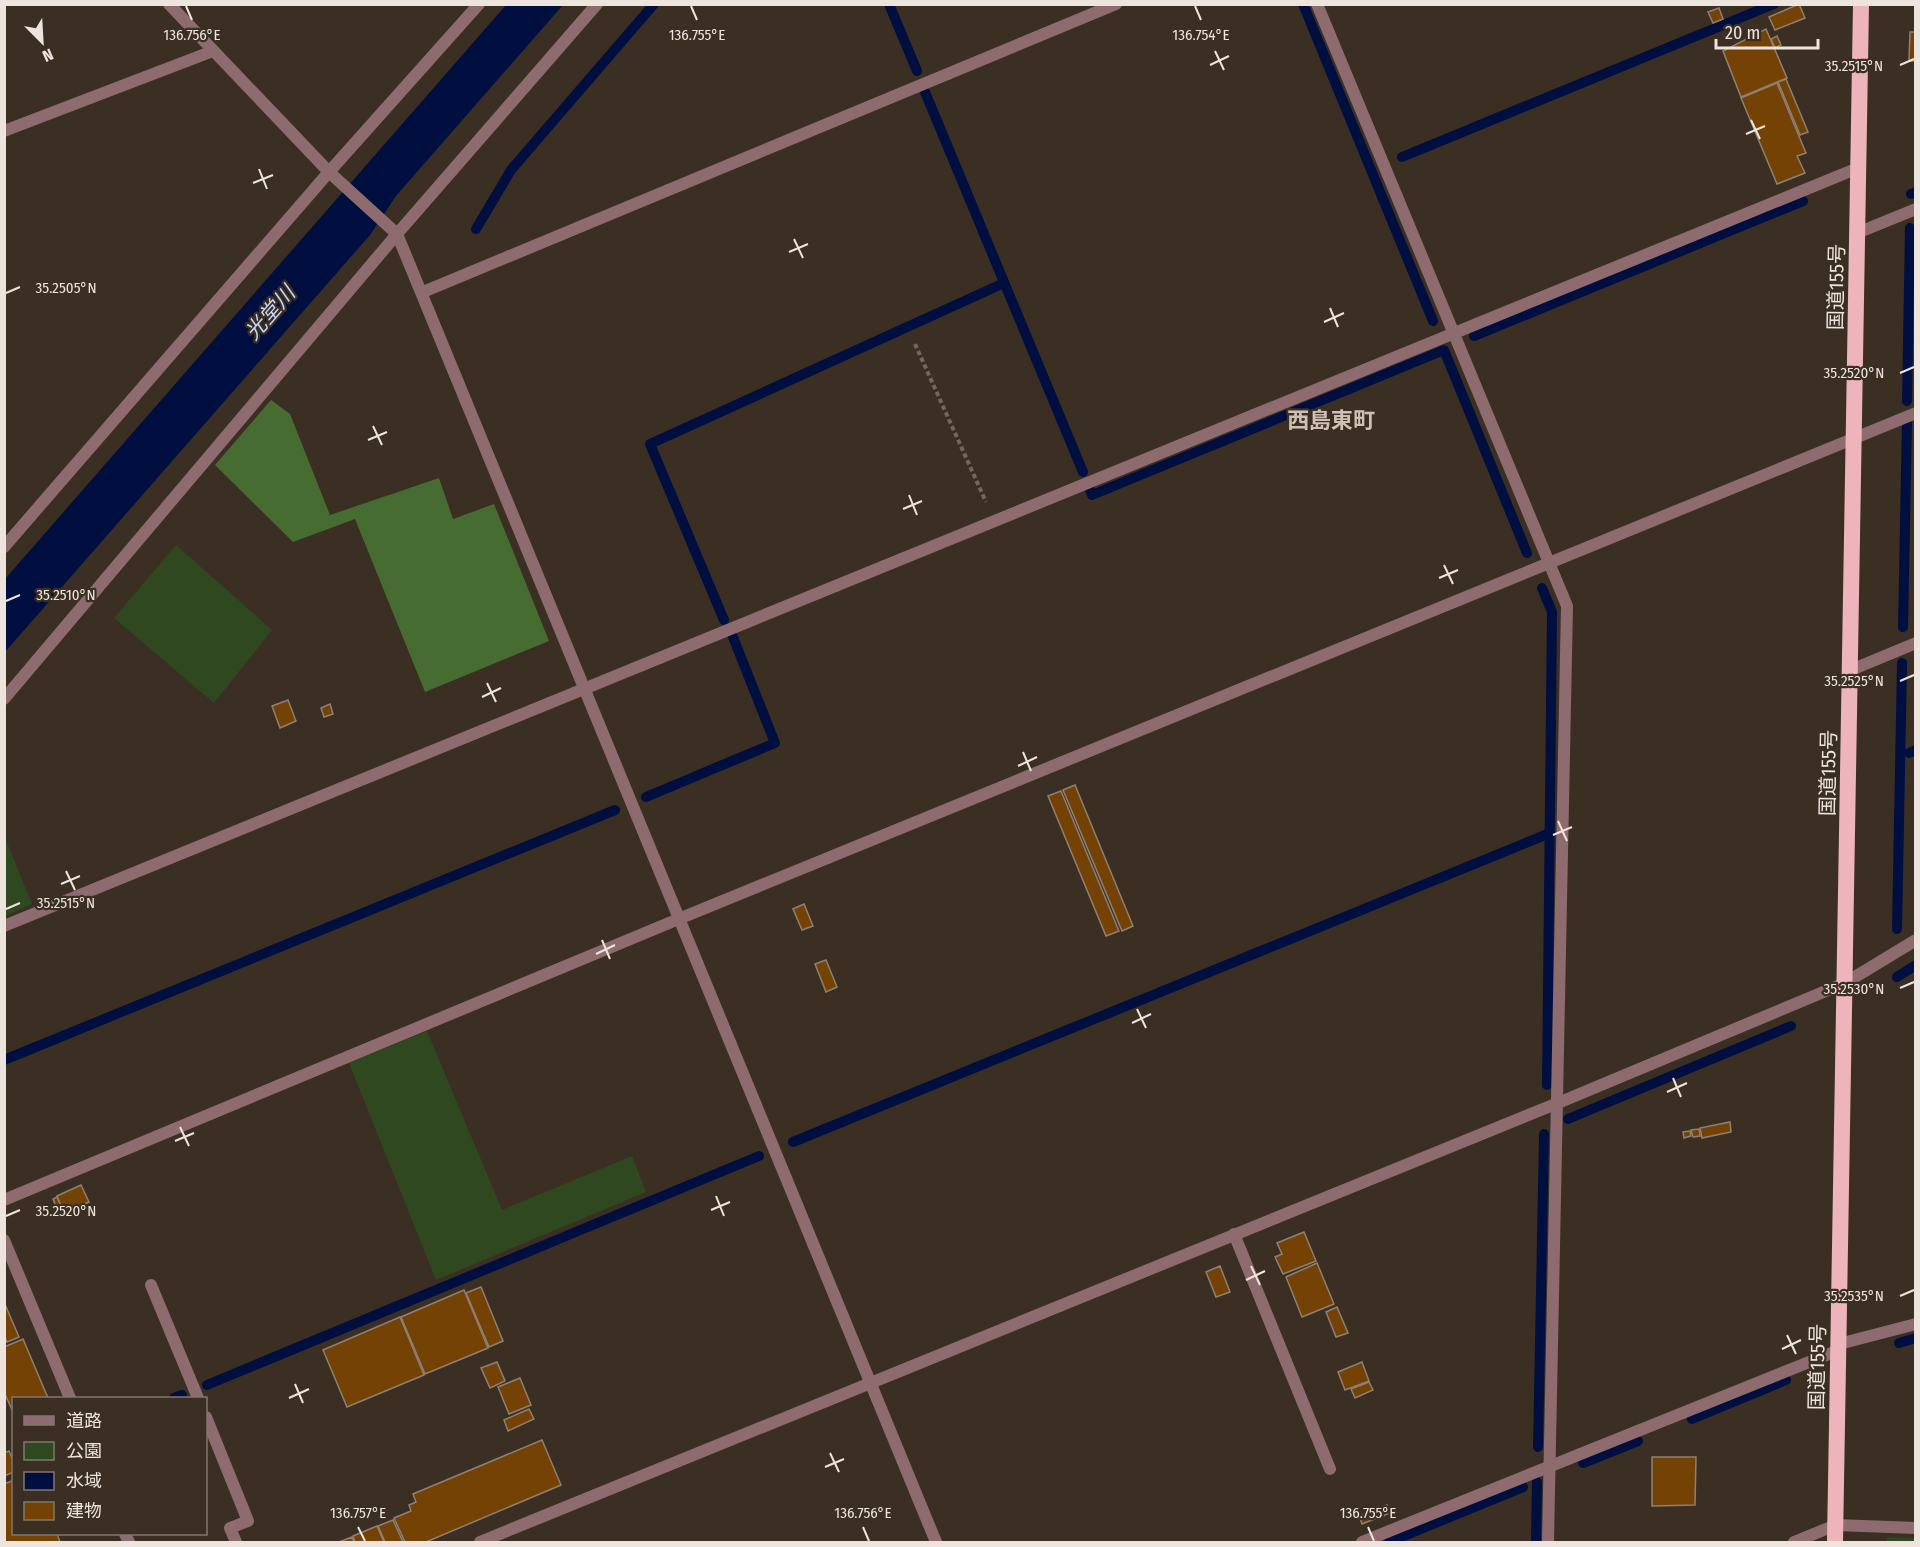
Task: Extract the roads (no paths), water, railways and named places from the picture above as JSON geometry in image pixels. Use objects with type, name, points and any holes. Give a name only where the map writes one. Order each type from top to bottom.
[{"type":"highway","name":"国道155号","points":[[1835,1542],[1861,4]]},
{"type":"street","points":[[169,4],[329,172],[393,230],[423,292],[936,1542]]},
{"type":"street","points":[[4,547],[329,172],[480,4]]},
{"type":"street","points":[[4,699],[393,230],[597,4]]},
{"type":"street","points":[[423,292],[1116,4]]},
{"type":"street","points":[[1317,4],[1567,606],[1548,1542]]},
{"type":"street","points":[[4,131],[213,51]]},
{"type":"street","points":[[4,926],[1858,168]]},
{"type":"street","points":[[1857,233],[1916,209]]},
{"type":"street","points":[[4,1200],[681,918],[1916,413]]},
{"type":"street","points":[[1851,670],[1916,644]]},
{"type":"street","points":[[480,1542],[1558,1103],[1845,983],[1916,940]]},
{"type":"street","points":[[1234,1234],[1330,1469]]},
{"type":"street","points":[[4,1240],[70,1397]]},
{"type":"street","points":[[151,1285],[198,1397]]},
{"type":"street","points":[[1362,1542],[1839,1347],[1916,1324]]},
{"type":"street","points":[[207,1419],[248,1521],[230,1528],[236,1542]]},
{"type":"street","points":[[1794,1542],[1836,1525],[1916,1528]]},
{"type":"water","name":"光堂川","points":[[506,5],[563,5],[396,196],[370,235],[5,652],[5,579]]},
{"type":"waterway","points":[[476,229],[511,170],[654,4]]},
{"type":"waterway","points":[[889,4],[917,71]]},
{"type":"waterway","points":[[1303,4],[1433,321]]},
{"type":"waterway","points":[[1402,157],[1774,4]]},
{"type":"waterway","points":[[925,92],[1083,472]]},
{"type":"waterway","points":[[1911,194],[1916,192]]},
{"type":"waterway","points":[[1474,336],[1803,201]]},
{"type":"waterway","points":[[1907,401],[1910,228]]},
{"type":"waterway","points":[[724,620],[650,444],[1004,283]]},
{"type":"waterway","points":[[1090,490],[1092,495],[1444,350],[1527,553]]},
{"type":"waterway","points":[[1903,627],[1907,423]]},
{"type":"waterway","points":[[1542,588],[1552,612],[1547,1085]]},
{"type":"waterway","points":[[646,797],[775,743],[733,637]]},
{"type":"waterway","points":[[1897,929],[1902,663]]},
{"type":"waterway","points":[[1909,753],[1916,750]]},
{"type":"waterway","points":[[4,1060],[615,810]]},
{"type":"waterway","points":[[793,1142],[1550,833]]},
{"type":"waterway","points":[[1897,977],[1916,965]]},
{"type":"waterway","points":[[1568,1119],[1791,1026]]},
{"type":"waterway","points":[[1538,1447],[1544,1134]]},
{"type":"waterway","points":[[207,1385],[759,1156]]},
{"type":"waterway","points":[[1899,1343],[1916,1338]]},
{"type":"waterway","points":[[1692,1419],[1786,1380]]},
{"type":"waterway","points":[[177,1397],[182,1395]]},
{"type":"waterway","points":[[1583,1463],[1638,1441]]},
{"type":"waterway","points":[[1536,1542],[1537,1482]]},
{"type":"waterway","points":[[1389,1542],[1523,1487]]},
{"type":"district","name":"西島東町","points":[[1331,420]]}]
